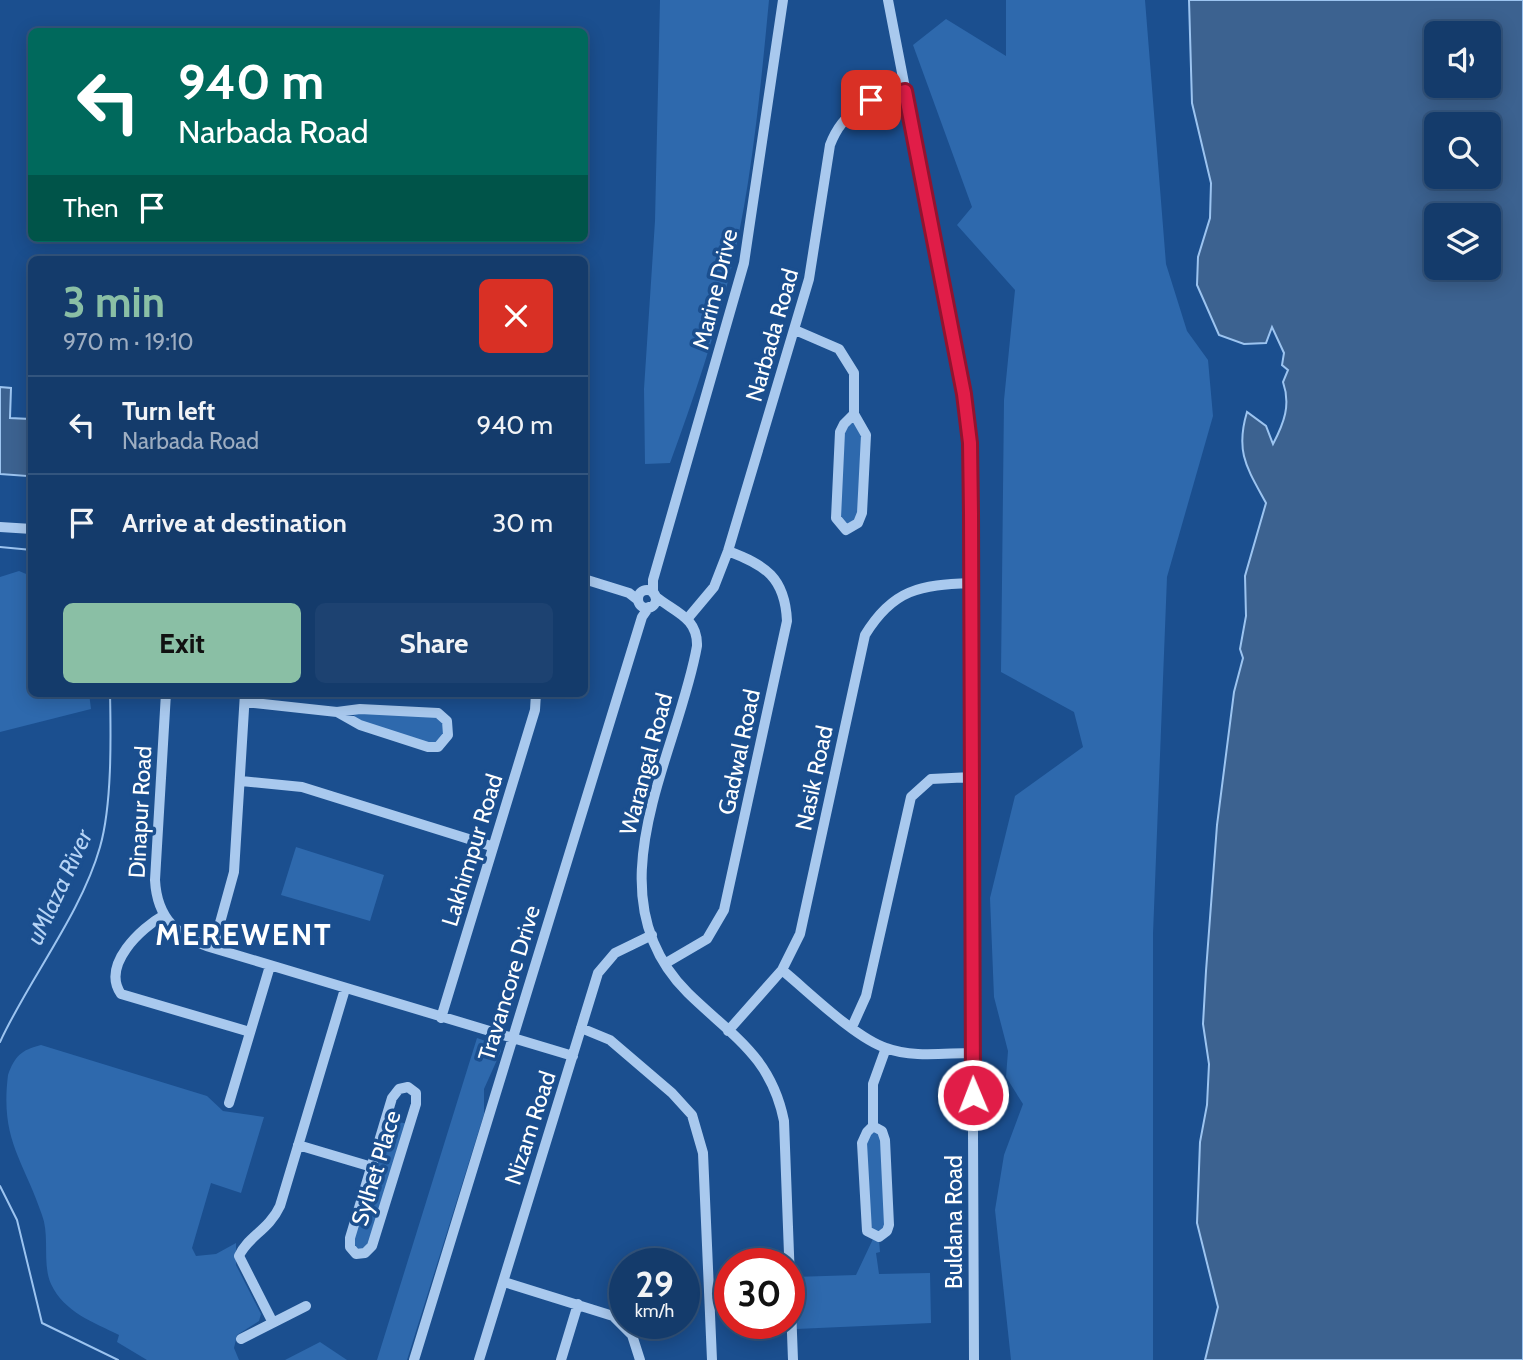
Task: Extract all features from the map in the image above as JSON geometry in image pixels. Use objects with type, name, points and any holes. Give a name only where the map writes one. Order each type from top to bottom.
[{"type":"street","name":"Marine Drive","points":[[647,599],[744,263],[783,0]]},
{"type":"street","name":"Buldana Road","points":[[888,0],[964,394],[970,443],[974,1360]]},
{"type":"street","name":"Narbada Road","points":[[688,618],[714,587],[728,551],[795,330],[809,279],[830,145],[836,131],[855,108],[871,100],[905,91]]},
{"type":"street","points":[[795,330],[831,343],[845,355],[854,373],[855,414],[866,435],[862,513],[858,523],[846,530],[836,518],[841,432],[844,424],[855,414]]},
{"type":"street","points":[[0,527],[28,529]]},
{"type":"street","name":"Gadwal Road","points":[[666,963],[707,939],[724,909],[787,621],[783,596],[772,575],[760,563],[728,551]]},
{"type":"street","points":[[588,580],[647,599],[688,618]]},
{"type":"street","name":"Nasik Road","points":[[729,1031],[782,970],[800,934],[865,635],[884,609],[909,592],[928,585],[971,583]]},
{"type":"street","name":"Travancore Drive","points":[[414,1360],[647,599]]},
{"type":"street","name":"Warangal Road","points":[[688,618],[698,636],[695,656],[654,793],[643,849],[643,893],[652,935],[666,963],[685,990],[753,1053],[770,1077],[784,1121],[793,1360]]},
{"type":"street","name":"Dinapur Road","points":[[164,915],[156,895],[155,880],[166,697]]},
{"type":"street","points":[[214,948],[234,872],[245,697],[337,712],[369,709],[438,713],[447,721],[448,735],[438,747],[428,747],[360,725],[337,712]]},
{"type":"street","name":"Lakhimpur Road","points":[[441,1018],[491,846],[535,710],[536,697]]},
{"type":"street","points":[[852,1027],[866,996],[911,797],[931,779],[972,777]]},
{"type":"street","points":[[241,781],[302,787],[491,846]]},
{"type":"street","points":[[250,1032],[121,994],[116,974],[123,955],[142,929],[164,915],[171,925],[191,941],[573,1056]]},
{"type":"street","name":"Nizam Road","points":[[479,1360],[598,973],[606,961],[625,947],[652,935]]},
{"type":"street","points":[[229,1103],[270,966]]},
{"type":"street","points":[[782,970],[852,1027],[886,1048],[921,1054],[972,1052]]},
{"type":"street","points":[[272,1321],[240,1263],[241,1251],[274,1218],[345,989]]},
{"type":"street","points":[[581,1028],[610,1040],[672,1093],[692,1115],[697,1126],[703,1153],[712,1360]]},
{"type":"street","points":[[873,1126],[882,1131],[885,1140],[889,1225],[887,1231],[878,1237],[867,1231],[864,1137],[873,1126],[873,1084],[886,1048]]},
{"type":"street","name":"Sylhet Place","points":[[413,1088],[416,1104],[372,1246],[365,1253],[356,1254],[350,1247],[350,1238],[372,1167],[392,1098],[399,1089],[413,1088]]},
{"type":"street","name":"Sylhet Place","points":[[298,1145],[372,1167]]},
{"type":"street","points":[[504,1282],[578,1304],[620,1321],[632,1335],[640,1360]]},
{"type":"street","points":[[561,1360],[578,1304]]},
{"type":"street","points":[[242,1339],[272,1321],[306,1306]]},
{"type":"shaded area","points":[[660,0],[769,0],[750,167],[726,290],[704,365],[670,463],[645,464],[644,389],[655,221]]},
{"type":"shaded area","points":[[1006,0],[1145,0],[1166,264],[1187,331],[1208,360],[1213,416],[1167,577],[1153,934],[1153,1360],[1011,1360],[995,1210],[1004,1155],[1023,1104],[1006,1077],[1008,1051],[994,997],[990,898],[1015,796],[1083,747],[1074,712],[1001,672],[1004,400],[1015,290],[957,225],[972,207],[913,45],[946,19],[1006,56]]},
{"type":"shaded area","points":[[1189,0],[1523,0],[1523,1360],[1205,1360],[1218,1307],[1197,1223],[1200,1142],[1207,1105],[1209,1064],[1203,1024],[1206,971],[1217,825],[1234,692],[1243,658],[1240,649],[1246,616],[1245,576],[1266,503],[1248,469],[1242,438],[1247,412],[1266,426],[1273,444],[1285,414],[1283,382],[1288,370],[1282,365],[1284,353],[1272,327],[1266,343],[1244,344],[1219,335],[1197,285],[1198,257],[1210,218],[1211,183],[1192,103]]},
{"type":"shaded area","points":[[0,387],[11,388],[10,418],[28,419],[28,457],[27,476],[0,474]]},
{"type":"shaded area","points":[[852,421],[864,431],[861,509],[851,526],[839,522],[844,429]]},
{"type":"shaded area","points":[[19,571],[28,575],[28,697],[90,697],[91,709],[0,732],[0,577]]},
{"type":"shaded area","points":[[359,712],[440,717],[446,729],[439,742],[429,743],[357,721],[354,715]]},
{"type":"shaded area","points":[[296,847],[384,875],[370,921],[281,895]]},
{"type":"shaded area","points":[[477,1038],[499,1046],[501,1051],[484,1089],[484,1114],[407,1360],[377,1360]]},
{"type":"shaded area","points":[[41,1045],[207,1096],[223,1111],[264,1117],[241,1193],[211,1183],[192,1248],[196,1256],[216,1254],[236,1243],[236,1265],[261,1314],[259,1321],[237,1335],[234,1348],[239,1360],[147,1360],[117,1342],[119,1335],[71,1309],[57,1294],[48,1276],[44,1223],[15,1148],[7,1116],[6,1097],[11,1068],[16,1058],[28,1049]]},
{"type":"shaded area","points":[[389,1119],[407,1124],[370,1245],[360,1251],[353,1246],[356,1230]]},
{"type":"shaded area","points":[[871,1132],[880,1133],[886,1229],[872,1233],[865,1148]]},
{"type":"shaded area","points":[[873,1239],[879,1240],[880,1252],[876,1253],[879,1274],[930,1273],[931,1323],[805,1329],[805,1277],[856,1275]]},
{"type":"shaded area","points":[[320,1342],[347,1360],[285,1360]]},
{"type":"waterway","name":"uMlaza River","points":[[0,547],[28,550]]},
{"type":"waterway","name":"uMlaza River","points":[[0,1042],[68,922],[100,847],[109,792],[110,697]]},
{"type":"waterway","name":"uMlaza River","points":[[0,1186],[17,1220],[42,1323],[118,1360]]},
{"type":"district","name":"MEREWENT","points":[[244,934]]},
{"type":"route","points":[[871,100],[905,91],[964,394],[970,443],[973,1095]]}]
